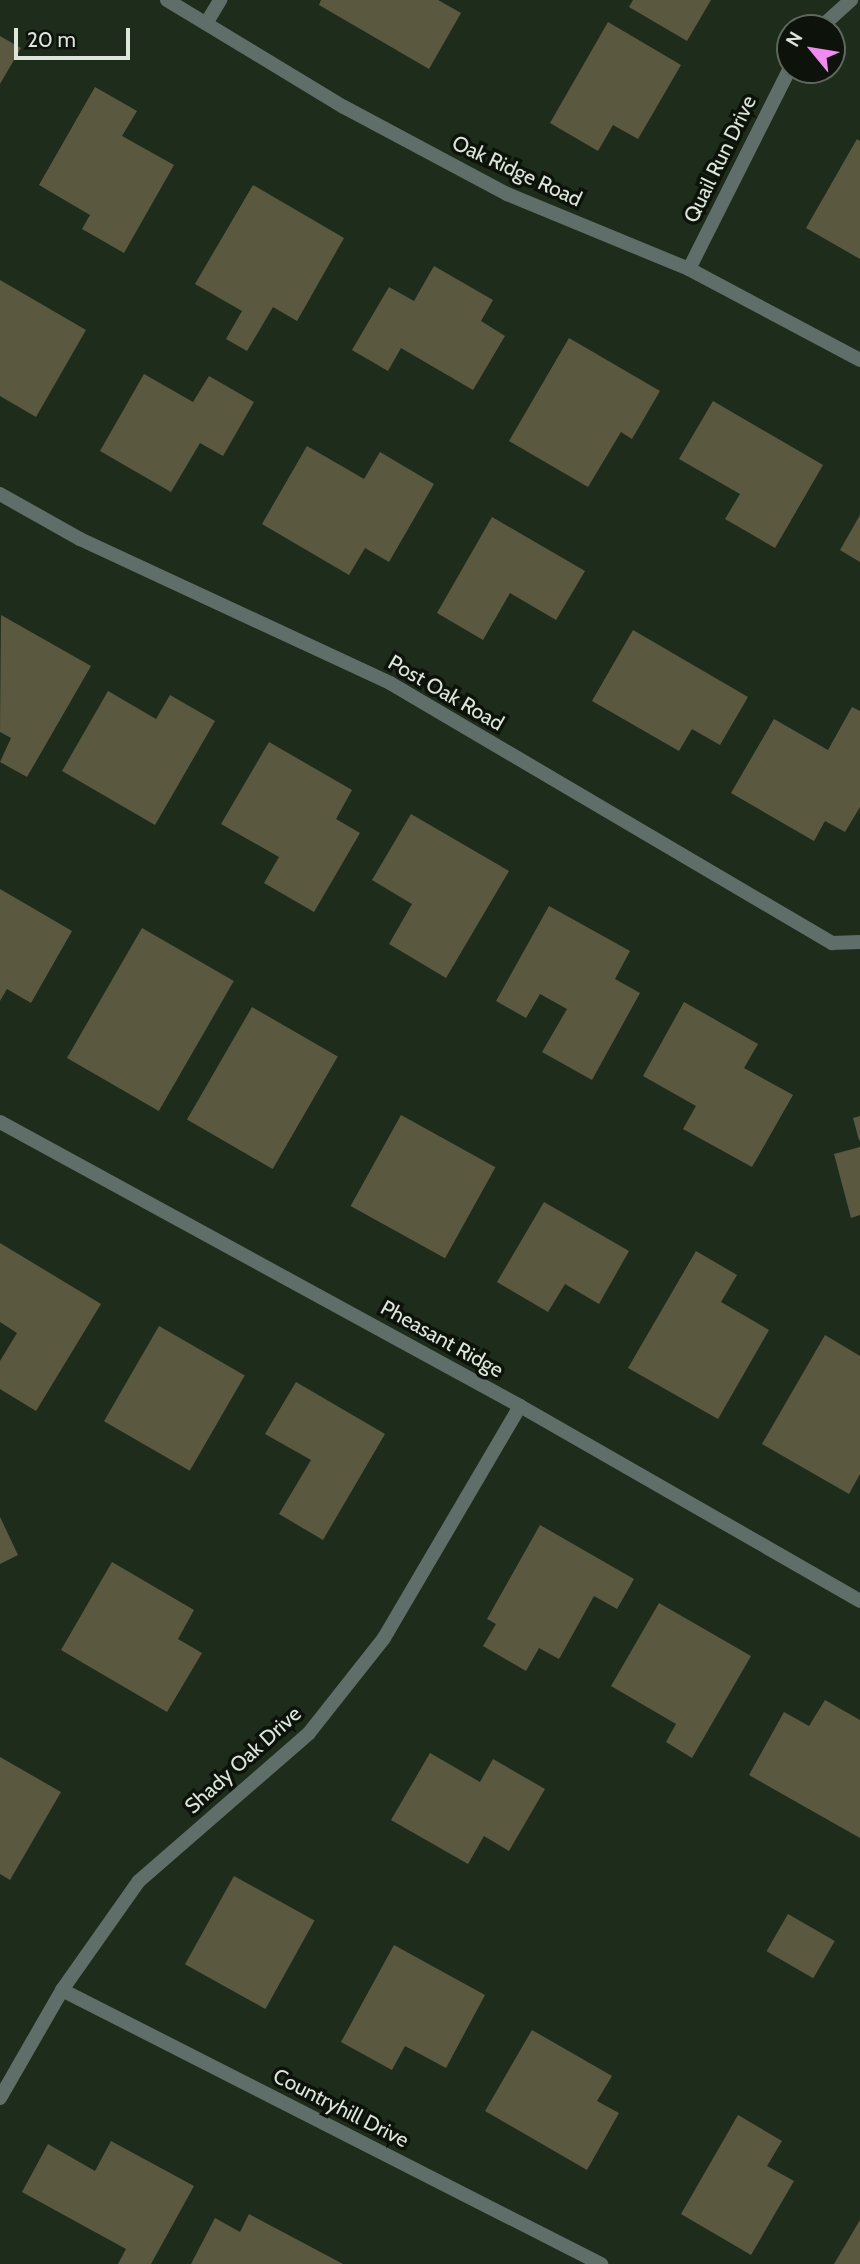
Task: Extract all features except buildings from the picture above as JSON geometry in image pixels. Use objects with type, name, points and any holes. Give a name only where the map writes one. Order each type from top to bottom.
[{"type":"street","name":"Oak Ridge Road","points":[[167,0],[344,107],[507,194],[689,269],[860,360]]},
{"type":"street","points":[[207,22],[220,0]]},
{"type":"street","points":[[836,14],[851,0]]},
{"type":"street","name":"Quail Run Drive","points":[[689,269],[782,84]]},
{"type":"street","name":"Post Oak Road","points":[[0,494],[80,540],[390,683],[832,943],[860,942]]},
{"type":"street","name":"Pheasant Ridge","points":[[0,1122],[520,1406],[860,1601]]},
{"type":"street","name":"Shady Oak Drive","points":[[0,2098],[62,1990],[139,1881],[309,1733],[384,1639],[520,1406]]},
{"type":"street","name":"Countryhill Drive","points":[[62,1990],[601,2264]]}]
